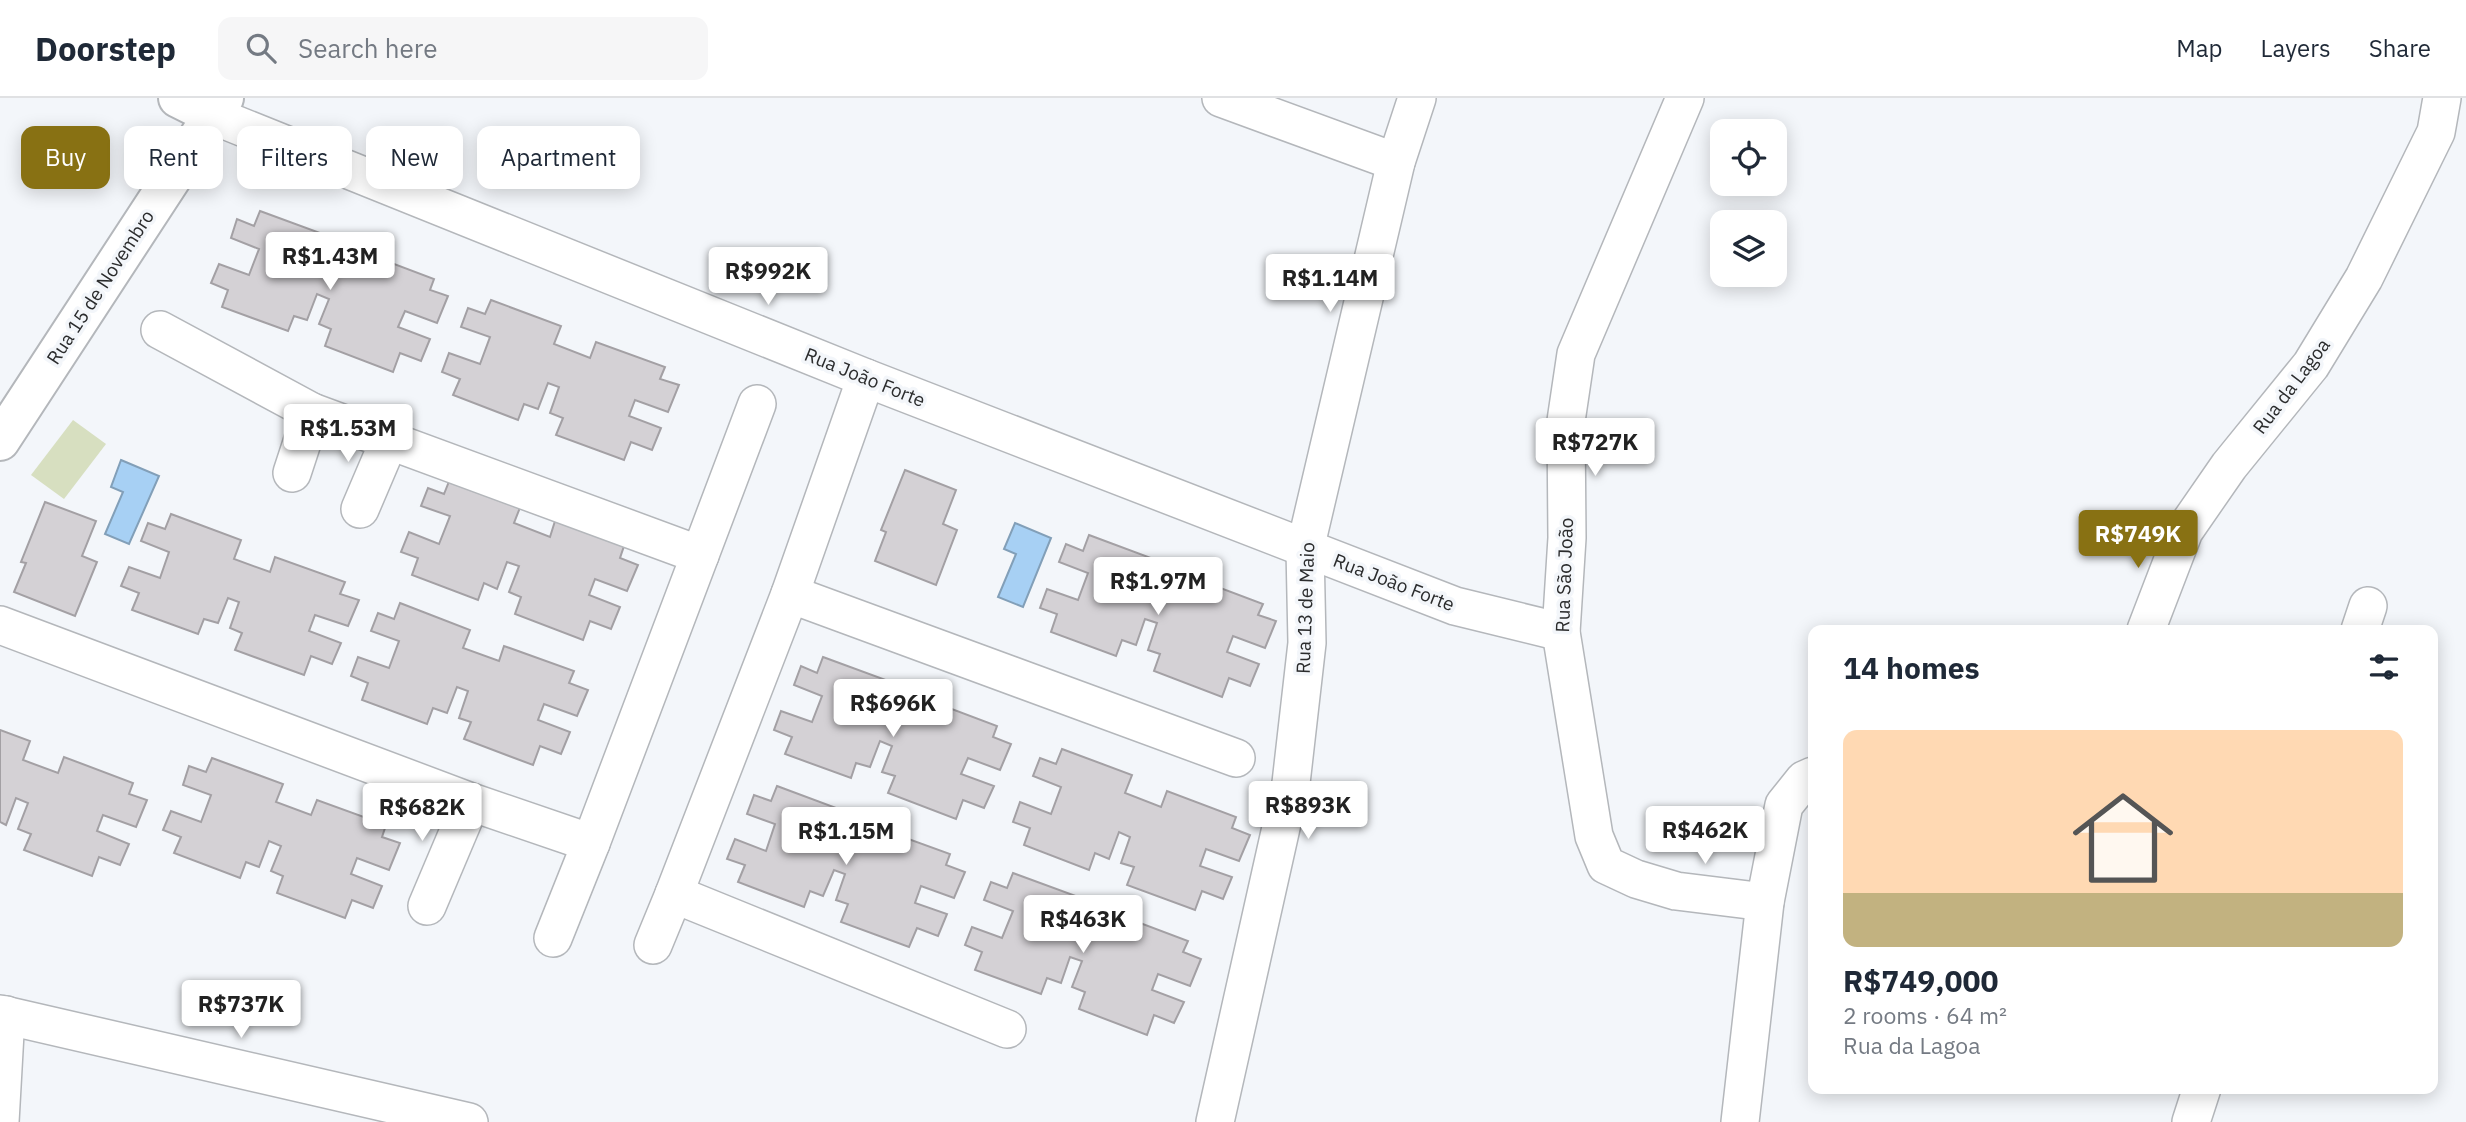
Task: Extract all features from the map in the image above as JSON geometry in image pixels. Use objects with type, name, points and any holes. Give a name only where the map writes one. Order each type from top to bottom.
[{"type":"main road","name":"Rua 15 de Novembro","points":[[0,441],[205,103]]},
{"type":"street","points":[[1221,98],[1395,162]]},
{"type":"street","name":"Rua 13 de Maio","points":[[1215,1122],[1291,783],[1307,643],[1305,549],[1395,162],[1417,98]]},
{"type":"street","name":"Rua São João","points":[[1685,98],[1576,354],[1566,421],[1567,538],[1561,632],[1594,836],[1606,865],[1636,879],[1676,891],[1765,902]]},
{"type":"street","name":"Rua da Lagoa","points":[[2148,625],[2184,531],[2229,466],[2311,365],[2364,278],[2436,132],[2442,98]]},
{"type":"street","name":"Rua João Forte","points":[[205,103],[866,378],[1455,606],[1561,632]]},
{"type":"street","points":[[160,330],[312,412],[700,555]]},
{"type":"street","points":[[653,945],[790,594],[866,378]]},
{"type":"street","points":[[552,938],[591,843],[757,404]]},
{"type":"street","points":[[292,473],[312,412]]},
{"type":"street","points":[[360,509],[389,441]]},
{"type":"street","points":[[790,594],[1236,758]]},
{"type":"street","points":[[0,625],[471,802],[591,843]]},
{"type":"street","points":[[1740,1122],[1765,902],[1784,805],[1808,778]]},
{"type":"street","points":[[428,906],[471,802]]},
{"type":"street","points":[[674,894],[1007,1029]]},
{"type":"street","points":[[0,1122],[3,1015],[426,1117],[469,1122]]},
{"type":"street","points":[[2191,1122],[2200,1094]]},
{"type":"green space","points":[[73,420],[106,444],[64,499],[31,475]]},
{"type":"water","points":[[121,460],[159,476],[129,544],[105,534],[123,492],[111,487]]},
{"type":"water","points":[[1015,523],[1051,538],[1023,607],[998,597],[1016,554],[1004,549]]},
{"type":"building","points":[[260,211],[331,237],[324,256],[359,269],[365,253],[434,279],[430,290],[448,296],[437,323],[405,311],[398,327],[430,339],[421,361],[400,353],[393,372],[325,346],[331,329],[319,324],[329,299],[317,294],[307,320],[294,316],[288,331],[222,307],[228,290],[211,283],[219,264],[249,275],[259,249],[231,238],[237,219],[254,226]]},
{"type":"building","points":[[491,300],[561,326],[554,344],[590,358],[596,342],[665,367],[660,379],[679,385],[668,412],[635,400],[629,416],[661,428],[652,450],[631,442],[624,460],[556,435],[563,418],[550,413],[559,387],[548,383],[538,409],[524,404],[518,420],[453,395],[460,379],[442,372],[449,353],[480,364],[490,337],[461,327],[468,308],[485,314]]},
{"type":"building","points":[[905,470],[956,490],[943,524],[957,530],[936,585],[875,561],[886,532],[881,530]]},
{"type":"building","points":[[450,479],[521,505],[514,523],[550,537],[555,521],[624,546],[620,558],[638,565],[627,591],[595,579],[589,595],[620,607],[611,629],[590,621],[583,640],[515,614],[521,597],[509,592],[519,566],[507,562],[497,589],[484,583],[478,600],[412,575],[418,558],[401,552],[409,532],[439,544],[450,516],[421,506],[428,488],[444,494]]},
{"type":"building","points":[[45,502],[96,521],[82,556],[97,562],[75,616],[14,592],[26,563],[21,562]]},
{"type":"building","points":[[171,514],[241,540],[234,559],[270,572],[275,557],[345,582],[340,594],[359,600],[348,626],[315,615],[309,631],[341,643],[332,664],[311,656],[304,675],[235,650],[242,633],[230,628],[239,602],[228,598],[218,623],[204,619],[198,634],[132,610],[139,593],[121,586],[129,567],[160,578],[169,552],[141,541],[148,523],[165,529]]},
{"type":"building","points":[[1089,535],[1159,561],[1152,581],[1188,594],[1194,578],[1263,604],[1258,615],[1276,621],[1265,648],[1233,636],[1227,652],[1259,664],[1250,686],[1229,678],[1222,697],[1154,671],[1160,654],[1148,650],[1157,623],[1145,619],[1136,645],[1122,640],[1116,656],[1051,632],[1057,614],[1040,608],[1047,589],[1078,600],[1088,573],[1059,562],[1066,544],[1083,551]]},
{"type":"building","points":[[400,603],[470,630],[463,648],[499,661],[504,646],[574,671],[569,683],[588,690],[577,716],[544,704],[538,720],[570,732],[561,754],[540,746],[533,765],[464,739],[471,722],[459,718],[468,691],[457,687],[447,713],[433,708],[427,724],[362,700],[368,683],[351,676],[358,657],[389,668],[399,641],[371,631],[378,613],[394,619]]},
{"type":"building","points":[[823,657],[894,683],[887,703],[922,716],[928,700],[997,726],[993,737],[1011,744],[1000,770],[968,758],[961,774],[994,786],[984,808],[963,800],[956,819],[888,793],[895,776],[882,772],[892,746],[880,741],[870,767],[856,763],[851,778],[785,754],[792,737],[774,730],[781,711],[812,722],[822,696],[794,685],[801,666],[817,673]]},
{"type":"building","points":[[0,730],[30,741],[23,760],[58,773],[64,757],[133,783],[129,794],[147,800],[136,827],[103,815],[97,831],[129,844],[120,865],[99,857],[92,876],[24,850],[31,834],[18,829],[28,803],[16,798],[6,825],[0,822]]},
{"type":"building","points":[[1062,749],[1132,775],[1125,793],[1161,807],[1167,791],[1236,817],[1232,828],[1250,835],[1239,861],[1206,849],[1200,866],[1232,877],[1223,899],[1202,891],[1195,910],[1127,885],[1134,867],[1121,863],[1130,837],[1119,832],[1109,859],[1095,853],[1089,870],[1024,845],[1030,828],[1013,822],[1020,802],[1051,814],[1061,787],[1033,776],[1040,758],[1056,764]]},
{"type":"building","points":[[212,758],[283,784],[276,802],[311,815],[317,800],[386,825],[382,837],[400,843],[389,870],[357,858],[351,874],[382,886],[373,908],[352,900],[345,918],[277,893],[283,876],[271,871],[281,846],[269,841],[259,867],[246,862],[240,878],[174,853],[181,837],[163,830],[171,811],[201,822],[211,795],[183,785],[189,766],[206,772]]},
{"type":"building","points":[[777,786],[847,812],[840,831],[876,844],[881,829],[950,854],[946,865],[965,872],[954,898],[921,886],[915,903],[947,914],[938,936],[917,928],[909,947],[841,922],[848,904],[836,900],[845,874],[834,870],[823,896],[810,891],[804,907],[738,882],[745,865],[727,859],[735,839],[766,851],[775,824],[747,814],[754,795],[771,801]]},
{"type":"building","points":[[1013,873],[1084,899],[1077,918],[1113,931],[1119,915],[1188,941],[1183,952],[1201,959],[1190,986],[1158,974],[1152,990],[1184,1002],[1174,1023],[1154,1015],[1147,1035],[1079,1009],[1085,992],[1072,987],[1082,961],[1070,957],[1061,983],[1047,978],[1041,994],[975,970],[982,952],[965,945],[972,927],[1002,938],[1013,911],[984,900],[991,882],[1007,888]]}]
